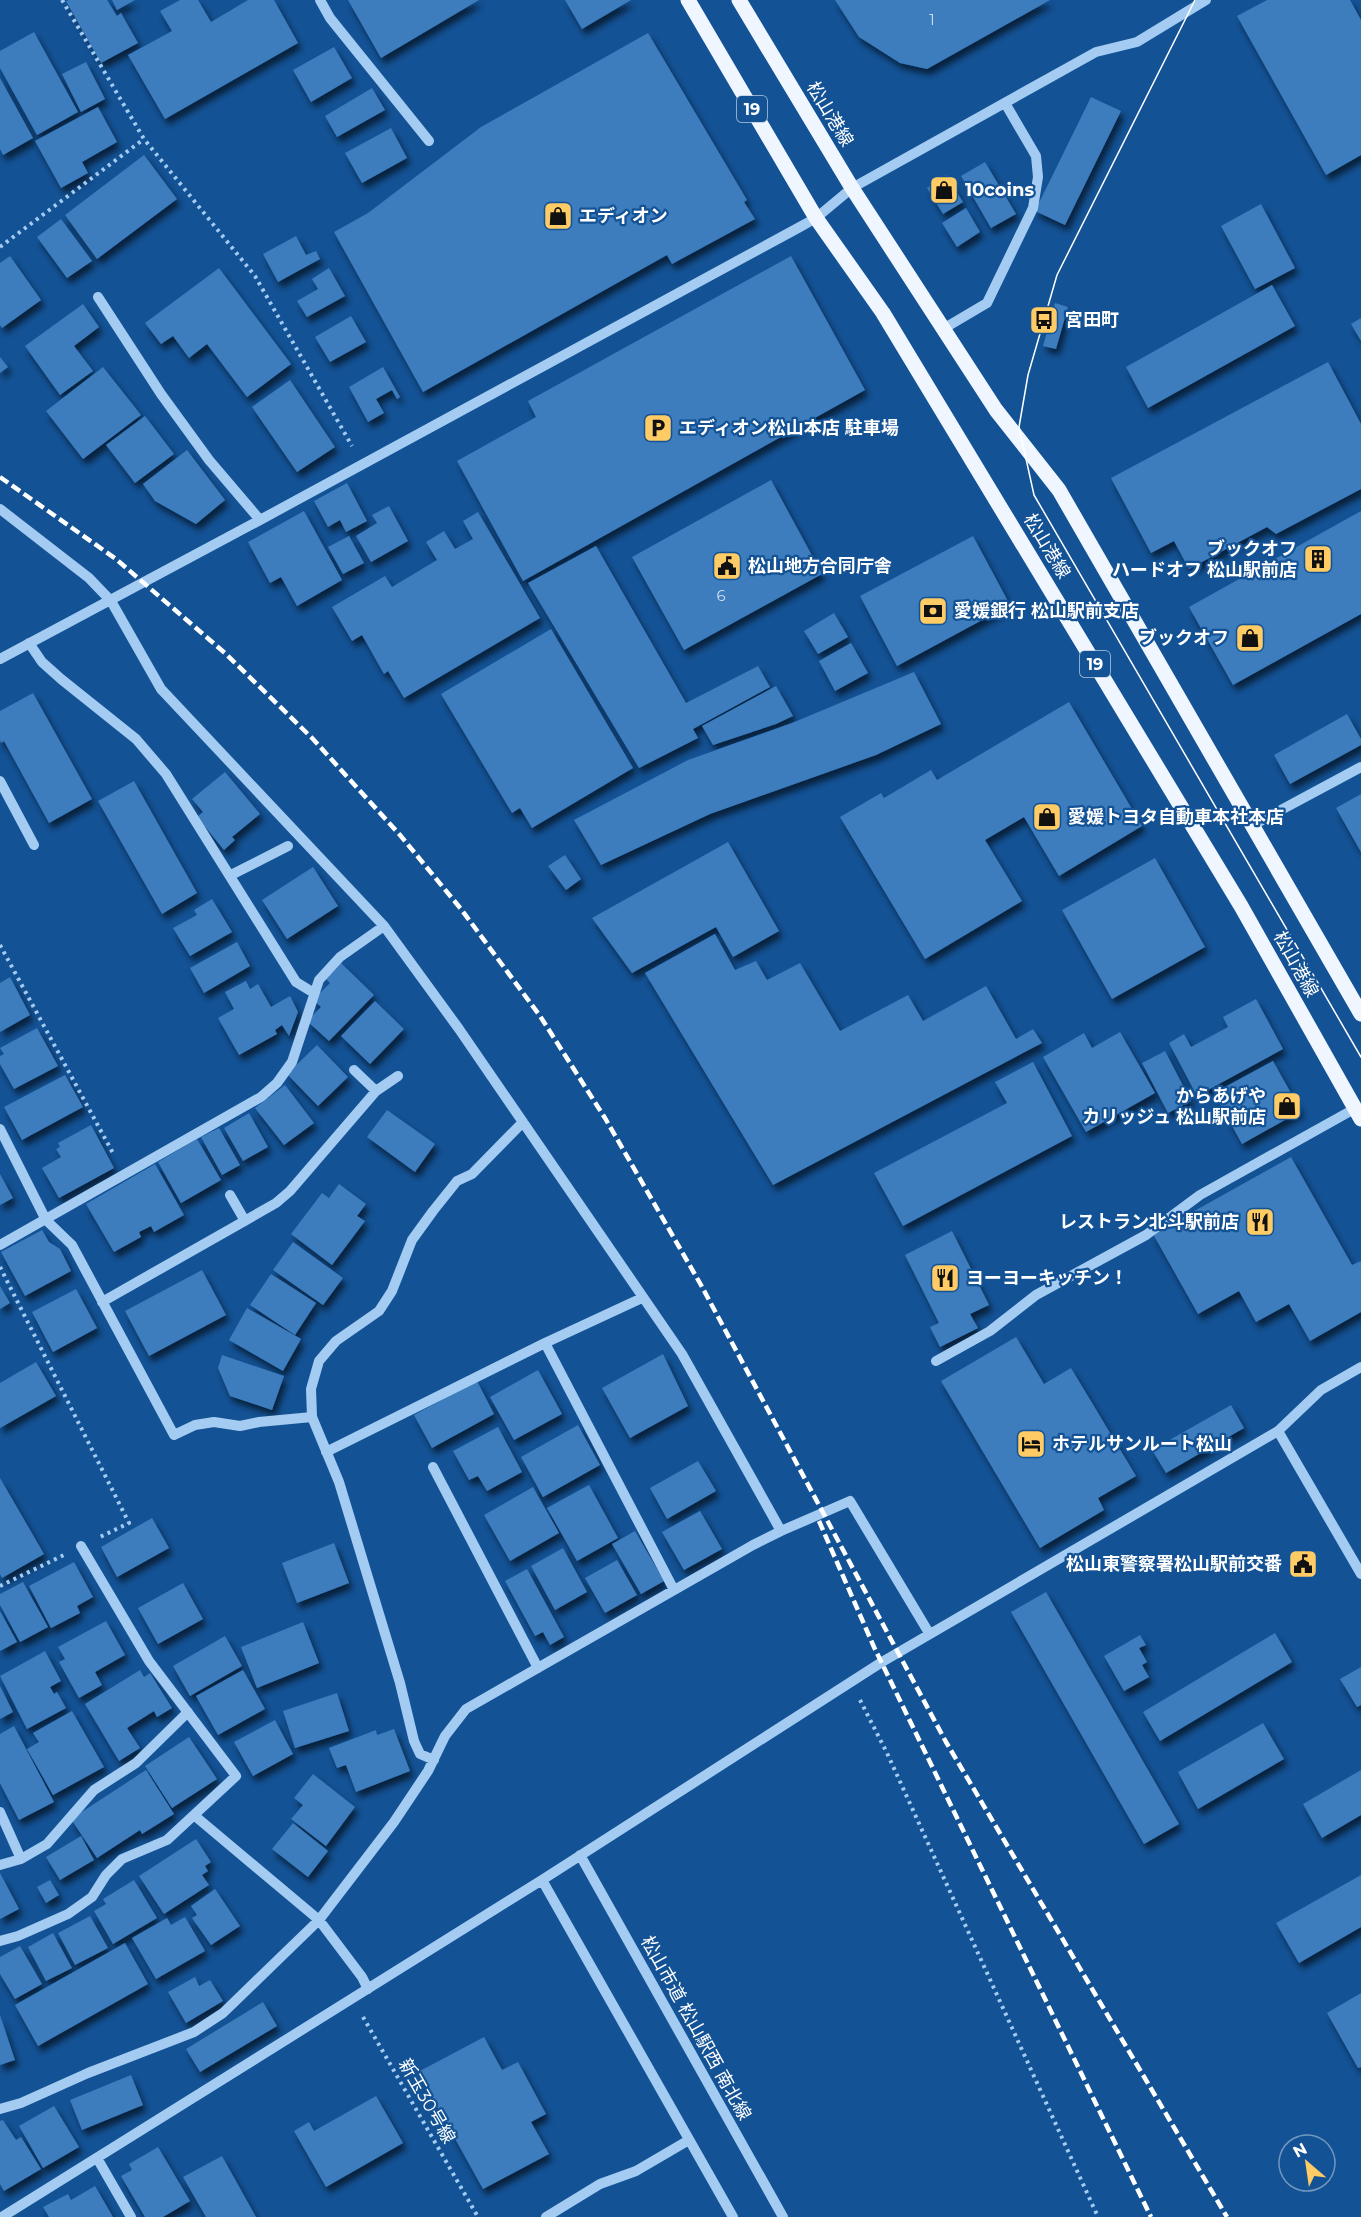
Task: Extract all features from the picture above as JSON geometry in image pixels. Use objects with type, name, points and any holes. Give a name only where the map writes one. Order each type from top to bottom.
[{"type":"main road","name":"松山港線","points":[[688,0],[816,218],[883,313],[1242,906],[1358,1113]]},
{"type":"main road","name":"松山港線","points":[[739,0],[852,188],[943,329],[996,410],[1059,490],[1361,1014]]},
{"type":"street","points":[[320,0],[330,18],[429,141]]},
{"type":"street","points":[[0,659],[816,218],[852,188],[1096,52],[1137,42],[1206,0]]},
{"type":"street","points":[[943,329],[987,303],[1033,208],[1038,177],[1036,156],[1005,103]]},
{"type":"street","points":[[98,297],[161,394],[209,460],[260,520]]},
{"type":"street","points":[[0,509],[89,578],[111,601],[161,689],[384,926],[523,1122],[682,1354],[781,1531]]},
{"type":"street","points":[[29,643],[42,662],[61,679],[136,738],[166,774],[296,982],[314,993]]},
{"type":"street","points":[[1253,825],[1361,767]]},
{"type":"street","points":[[0,781],[34,845]]},
{"type":"street","points":[[231,875],[288,846]]},
{"type":"street","points":[[0,1245],[261,1097],[277,1083],[292,1062],[319,980],[340,957],[384,926]]},
{"type":"street","points":[[354,1070],[376,1091]]},
{"type":"street","points":[[102,1302],[276,1203],[290,1191],[376,1091],[398,1076]]},
{"type":"street","points":[[936,1361],[990,1332],[1036,1295],[1146,1235],[1200,1195],[1358,1113]]},
{"type":"street","points":[[434,1760],[420,1754],[414,1741],[400,1683],[339,1482],[312,1417],[311,1389],[319,1361],[336,1341],[378,1311],[392,1292],[412,1240],[433,1211],[457,1181],[472,1174],[523,1122]]},
{"type":"street","points":[[0,1129],[46,1220],[72,1245],[174,1435],[195,1425],[214,1422],[240,1426],[312,1417]]},
{"type":"street","points":[[230,1195],[245,1221]]},
{"type":"street","points":[[326,1452],[545,1343],[642,1298]]},
{"type":"street","points":[[545,1343],[674,1590]]},
{"type":"street","points":[[2,2217],[542,1880],[850,1682],[1278,1431],[1321,1390],[1361,1366]]},
{"type":"street","points":[[1278,1431],[1361,1574]]},
{"type":"street","points":[[433,1467],[538,1668]]},
{"type":"street","points":[[0,2109],[21,2103],[88,2073],[194,2032],[223,2013],[319,1920],[394,1822],[434,1760],[445,1736],[466,1709],[781,1531],[850,1501],[929,1634]]},
{"type":"street","points":[[0,1941],[18,1936],[68,1914],[92,1897],[106,1875],[122,1859],[167,1840],[236,1776],[149,1661],[81,1546]]},
{"type":"street","points":[[0,1865],[21,1859],[47,1844],[94,1790],[136,1763],[188,1712]]},
{"type":"street","points":[[0,1812],[21,1859]]},
{"type":"street","points":[[195,1816],[319,1920],[362,1977],[368,1989]]},
{"type":"street","name":"松山市道 松山駅西 南北線","points":[[580,1856],[783,2217]]},
{"type":"street","points":[[542,1880],[733,2217]]},
{"type":"street","points":[[546,2217],[600,2184],[636,2171],[689,2140]]},
{"type":"street","points":[[97,2158],[131,2217]]},
{"type":"path","points":[[62,0],[144,139],[255,276],[362,465]]},
{"type":"path","points":[[0,246],[144,139]]},
{"type":"path","points":[[0,945],[125,1175]]},
{"type":"path","points":[[0,1266],[129,1523],[0,1586]]},
{"type":"path","points":[[850,1682],[887,1753],[1098,2217]]},
{"type":"path","name":"新玉30号線","points":[[353,1998],[478,2217]]},
{"type":"building","points":[[107,0],[117,16],[121,13],[138,43],[101,63],[66,1]]},
{"type":"building","points":[[112,0],[135,0],[117,10]]},
{"type":"building","points":[[180,0],[198,0],[211,22],[248,0],[274,0],[298,43],[165,119],[128,55],[172,31],[160,11]]},
{"type":"building","points":[[348,0],[479,0],[381,58]]},
{"type":"building","points":[[565,0],[631,0],[582,29]]},
{"type":"building","points":[[835,0],[1050,0],[927,69],[900,63],[859,37]]},
{"type":"building","points":[[1267,0],[1350,0],[1361,20],[1361,155],[1326,175],[1237,16]]},
{"type":"building","points":[[34,32],[78,112],[37,135],[0,68],[0,51]]},
{"type":"building","name":"エディオン","points":[[648,33],[747,200],[744,202],[755,219],[672,264],[667,255],[423,392],[334,232],[368,213],[481,127]]},
{"type":"building","points":[[334,47],[352,78],[311,102],[293,70]]},
{"type":"building","points":[[86,62],[105,99],[81,112],[62,74]]},
{"type":"building","points":[[0,78],[33,138],[3,155],[0,149]]},
{"type":"building","points":[[372,88],[385,110],[337,137],[325,116]]},
{"type":"building","points":[[1091,97],[1121,111],[1065,225],[1035,211]]},
{"type":"building","points":[[98,107],[117,142],[82,162],[88,173],[61,188],[35,141]]},
{"type":"building","points":[[391,128],[407,158],[362,183],[345,153]]},
{"type":"building","points":[[144,155],[177,199],[97,259],[65,215]]},
{"type":"building","points":[[985,162],[1016,214],[991,228],[961,176]]},
{"type":"building","points":[[946,175],[963,202],[943,214],[927,188]]},
{"type":"building","points":[[1261,204],[1295,268],[1255,289],[1221,226]]},
{"type":"building","points":[[966,208],[980,232],[957,247],[942,223]]},
{"type":"building","points":[[61,219],[92,261],[67,278],[37,237]]},
{"type":"building","points":[[296,236],[306,255],[316,251],[320,259],[278,282],[263,254]]},
{"type":"building","points":[[10,256],[41,300],[2,328],[0,325],[0,263]]},
{"type":"building","name":"エディオン松山本店 駐車場","points":[[791,256],[865,390],[523,581],[457,461],[536,417],[528,401]]},
{"type":"building","points":[[219,268],[291,364],[247,397],[207,344],[189,358],[173,336],[161,344],[145,323]]},
{"type":"building","points":[[329,268],[345,296],[307,317],[297,301],[318,289],[312,279]]},
{"type":"building","points":[[1272,285],[1295,326],[1148,408],[1126,367]]},
{"type":"building","points":[[1055,303],[1068,307],[1056,349],[1043,346]]},
{"type":"building","points":[[83,304],[99,327],[74,346],[93,371],[60,395],[25,346]]},
{"type":"building","points":[[351,316],[366,342],[330,362],[315,337]]},
{"type":"building","points":[[1361,318],[1361,341],[1351,324]]},
{"type":"building","points":[[0,357],[8,367],[0,373]]},
{"type":"building","points":[[1328,362],[1361,424],[1361,489],[1276,534],[1267,527],[1189,569],[1174,541],[1151,553],[1111,478]]},
{"type":"building","points":[[103,367],[141,415],[83,459],[46,411]]},
{"type":"building","points":[[383,367],[400,397],[397,399],[392,390],[376,399],[384,413],[368,422],[349,387]]},
{"type":"building","points":[[290,380],[335,447],[297,472],[252,407]]},
{"type":"building","points":[[145,416],[174,454],[135,483],[106,445]]},
{"type":"building","points":[[187,450],[225,500],[196,524],[155,501],[143,484]]},
{"type":"building","name":"松山地方合同庁舎","points":[[771,480],[822,574],[684,650],[632,557]]},
{"type":"building","points":[[347,483],[367,521],[346,532],[340,520],[328,527],[314,501]]},
{"type":"building","points":[[389,506],[408,541],[371,562],[356,536],[377,523],[372,515]]},
{"type":"building","points":[[304,511],[342,580],[297,606],[281,577],[270,583],[248,542]]},
{"type":"building","name":"ブックオフ ハードオフ 松山駅前店","points":[[1361,511],[1361,614],[1233,685],[1189,607]]},
{"type":"building","points":[[478,512],[540,618],[404,698],[388,671],[384,674],[362,635],[352,641],[332,607],[385,576],[392,587],[437,560],[426,542],[444,531],[455,549],[473,539],[463,521]]},
{"type":"building","points":[[349,536],[364,563],[343,574],[328,547]]},
{"type":"building","points":[[973,536],[1010,605],[897,666],[860,596]]},
{"type":"building","points":[[596,546],[686,703],[758,666],[770,687],[693,729],[698,738],[639,768],[528,583]]},
{"type":"building","points":[[834,613],[848,637],[818,654],[804,631]]},
{"type":"building","points":[[551,629],[633,768],[532,828],[520,808],[512,813],[441,694]]},
{"type":"building","points":[[851,643],[868,673],[835,691],[819,661]]},
{"type":"building","points":[[914,672],[941,724],[876,755],[710,814],[601,865],[574,820],[688,760],[792,723]]},
{"type":"building","points":[[776,686],[793,716],[713,745],[702,726]]},
{"type":"building","points":[[33,693],[92,799],[49,823],[4,741],[1,743],[0,740],[0,711]]},
{"type":"building","points":[[1069,702],[1142,826],[1059,876],[1024,817],[985,840],[1022,901],[925,959],[840,817],[881,793],[884,798],[931,770],[937,780]]},
{"type":"building","points":[[1347,714],[1361,739],[1361,745],[1290,784],[1274,755]]},
{"type":"building","points":[[225,772],[260,814],[232,837],[235,840],[224,850],[197,817],[203,812],[192,799]]},
{"type":"building","points":[[134,781],[197,893],[162,914],[98,801]]},
{"type":"building","points":[[1361,794],[1361,852],[1336,808]]},
{"type":"building","points":[[728,842],[779,931],[733,957],[716,927],[632,973],[592,918]]},
{"type":"building","points":[[565,855],[581,879],[566,890],[548,866]]},
{"type":"building","points":[[1155,858],[1205,947],[1112,999],[1062,910]]},
{"type":"building","points":[[313,867],[338,906],[287,939],[262,900]]},
{"type":"building","points":[[212,899],[232,932],[190,956],[173,928],[197,915],[194,910]]},
{"type":"building","points":[[715,934],[735,970],[756,961],[767,980],[800,963],[840,1031],[908,995],[923,1021],[986,986],[1016,1039],[1033,1029],[1042,1043],[773,1185],[645,973]]},
{"type":"building","points":[[237,942],[250,966],[204,993],[190,968]]},
{"type":"building","points":[[341,963],[374,995],[329,1041],[307,1021],[321,1007],[313,1000],[330,983],[326,979]]},
{"type":"building","points":[[10,977],[30,1015],[0,1032],[0,983]]},
{"type":"building","points":[[246,981],[250,989],[258,984],[271,1007],[290,996],[298,1012],[289,1036],[282,1025],[275,1030],[277,1034],[239,1055],[218,1018],[234,1009],[225,992]]},
{"type":"building","points":[[1256,999],[1283,1049],[1197,1096],[1169,1043],[1184,1034],[1191,1047],[1228,1027],[1223,1017]]},
{"type":"building","points":[[375,1001],[404,1029],[370,1064],[341,1036]]},
{"type":"building","points":[[37,1028],[58,1066],[14,1089],[0,1064],[0,1056],[4,1054],[0,1048]]},
{"type":"building","points":[[1120,1032],[1155,1093],[1086,1132],[1043,1057],[1084,1033],[1092,1048]]},
{"type":"building","points":[[317,1045],[348,1077],[318,1106],[287,1074]]},
{"type":"building","points":[[1165,1051],[1191,1101],[1168,1113],[1142,1063]]},
{"type":"building","points":[[1273,1061],[1301,1111],[1242,1144],[1214,1093]]},
{"type":"building","points":[[1033,1062],[1072,1136],[903,1226],[874,1173],[1007,1103],[995,1082]]},
{"type":"building","points":[[65,1075],[83,1107],[22,1140],[4,1107]]},
{"type":"building","points":[[285,1085],[314,1123],[284,1145],[255,1108]]},
{"type":"building","points":[[387,1110],[435,1144],[415,1172],[367,1137]]},
{"type":"building","points":[[249,1113],[268,1147],[243,1161],[224,1128]]},
{"type":"building","points":[[91,1125],[114,1168],[59,1198],[42,1168],[61,1157],[56,1149],[60,1147],[58,1143]]},
{"type":"building","points":[[219,1128],[240,1165],[222,1175],[201,1137]]},
{"type":"building","points":[[197,1139],[221,1180],[181,1203],[158,1162]]},
{"type":"building","points":[[1291,1157],[1352,1265],[1361,1261],[1361,1312],[1310,1341],[1289,1304],[1256,1322],[1239,1291],[1198,1314],[1153,1234]]},
{"type":"building","points":[[155,1164],[184,1215],[154,1232],[151,1226],[139,1232],[141,1237],[114,1252],[86,1204]]},
{"type":"building","points":[[0,1174],[13,1198],[0,1205]]},
{"type":"building","points":[[339,1184],[366,1204],[357,1216],[365,1221],[332,1265],[291,1234],[322,1193],[329,1198]]},
{"type":"building","points":[[42,1230],[49,1242],[60,1249],[71,1271],[25,1296],[1,1252]]},
{"type":"building","points":[[952,1231],[989,1305],[970,1314],[978,1328],[940,1347],[930,1327],[939,1323],[905,1255]]},
{"type":"building","points":[[293,1242],[343,1278],[323,1305],[273,1270]]},
{"type":"building","points":[[202,1270],[226,1315],[149,1356],[125,1311]]},
{"type":"building","points":[[271,1274],[316,1303],[295,1335],[250,1305]]},
{"type":"building","points":[[0,1286],[10,1303],[0,1309]]},
{"type":"building","points":[[76,1289],[97,1328],[53,1352],[32,1312]]},
{"type":"building","points":[[247,1308],[301,1339],[283,1371],[229,1340]]},
{"type":"building","points":[[1016,1337],[1044,1384],[1071,1368],[1136,1476],[1098,1498],[1104,1510],[1040,1548],[941,1381]]},
{"type":"building","points":[[663,1354],[688,1406],[630,1438],[602,1388]]},
{"type":"building","points":[[222,1355],[284,1376],[272,1410],[230,1396],[218,1368]]},
{"type":"building","points":[[36,1362],[56,1396],[0,1428],[0,1383]]},
{"type":"building","points":[[538,1370],[562,1414],[514,1440],[490,1397]]},
{"type":"building","points":[[477,1381],[494,1414],[432,1448],[414,1415]]},
{"type":"building","points":[[1231,1405],[1244,1428],[1166,1473],[1152,1450]]},
{"type":"building","points":[[578,1425],[600,1465],[543,1497],[521,1457]]},
{"type":"building","points":[[498,1427],[522,1472],[487,1491],[478,1476],[469,1480],[453,1451]]},
{"type":"building","points":[[698,1461],[716,1491],[667,1519],[650,1488]]},
{"type":"building","points":[[0,1478],[44,1554],[2,1578],[0,1574]]},
{"type":"building","points":[[589,1485],[618,1538],[577,1561],[547,1508]]},
{"type":"building","points":[[533,1487],[559,1533],[510,1561],[484,1515]]},
{"type":"building","points":[[700,1511],[722,1549],[684,1570],[662,1532]]},
{"type":"building","points":[[152,1518],[169,1548],[117,1577],[101,1547]]},
{"type":"building","points":[[635,1531],[664,1581],[641,1594],[612,1544]]},
{"type":"building","points":[[334,1543],[349,1583],[297,1603],[282,1563]]},
{"type":"building","points":[[563,1548],[587,1592],[555,1610],[531,1566]]},
{"type":"building","points":[[617,1560],[637,1595],[605,1613],[585,1578]]},
{"type":"building","points":[[74,1562],[93,1597],[77,1606],[80,1613],[51,1628],[29,1586]]},
{"type":"building","points":[[527,1569],[564,1637],[550,1645],[543,1632],[535,1636],[505,1581]]},
{"type":"building","points":[[23,1582],[48,1627],[20,1642],[0,1605],[0,1594]]},
{"type":"building","points":[[183,1583],[203,1619],[158,1644],[138,1608]]},
{"type":"building","points":[[1046,1592],[1179,1824],[1144,1844],[1011,1612]]},
{"type":"building","points":[[0,1611],[17,1642],[0,1651]]},
{"type":"building","points":[[106,1621],[125,1655],[95,1672],[102,1685],[79,1698],[59,1662],[65,1659],[58,1647]]},
{"type":"building","points":[[303,1622],[319,1663],[257,1688],[241,1647]]},
{"type":"building","points":[[1275,1633],[1292,1662],[1160,1741],[1143,1712]]},
{"type":"building","points":[[1140,1635],[1146,1645],[1139,1648],[1147,1662],[1142,1665],[1149,1677],[1124,1691],[1104,1656]]},
{"type":"building","points":[[225,1636],[242,1666],[190,1696],[173,1666]]},
{"type":"building","points":[[45,1651],[61,1681],[50,1687],[54,1694],[57,1692],[66,1708],[27,1729],[0,1676]]},
{"type":"building","points":[[1361,1667],[1361,1705],[1357,1707],[1340,1679]]},
{"type":"building","points":[[140,1670],[144,1677],[150,1673],[172,1708],[157,1717],[154,1711],[127,1728],[140,1748],[119,1761],[85,1704]]},
{"type":"building","points":[[243,1670],[265,1709],[218,1735],[196,1696]]},
{"type":"building","points":[[0,1686],[13,1712],[0,1719]]},
{"type":"building","points":[[337,1693],[349,1731],[295,1748],[283,1711]]},
{"type":"building","points":[[72,1711],[104,1767],[53,1795],[27,1749],[39,1742],[33,1733]]},
{"type":"building","points":[[275,1720],[293,1754],[253,1776],[234,1742]]},
{"type":"building","points":[[1263,1723],[1284,1759],[1198,1809],[1178,1772]]},
{"type":"building","points":[[14,1726],[54,1802],[19,1820],[0,1783],[0,1734]]},
{"type":"building","points":[[394,1729],[410,1771],[356,1792],[346,1765],[337,1768],[329,1748],[376,1730],[377,1735]]},
{"type":"building","points":[[189,1737],[217,1779],[172,1808],[145,1766]]},
{"type":"building","points":[[146,1770],[174,1814],[142,1834],[140,1830],[97,1858],[71,1819]]},
{"type":"building","points":[[1361,1770],[1361,1815],[1322,1838],[1303,1804]]},
{"type":"building","points":[[313,1774],[355,1807],[326,1846],[291,1819],[303,1805],[294,1798]]},
{"type":"building","points":[[293,1823],[328,1851],[308,1877],[272,1849]]},
{"type":"building","points":[[81,1836],[94,1860],[60,1880],[46,1857]]},
{"type":"building","points":[[196,1839],[211,1862],[205,1866],[208,1871],[202,1875],[209,1885],[164,1914],[139,1876]]},
{"type":"building","points":[[0,1873],[19,1909],[0,1919]]},
{"type":"building","points":[[1361,1875],[1361,1927],[1299,1963],[1276,1923]]},
{"type":"building","points":[[50,1880],[59,1895],[46,1903],[37,1887]]},
{"type":"building","points":[[134,1880],[157,1918],[113,1944],[94,1911],[106,1904],[103,1899]]},
{"type":"building","points":[[215,1889],[240,1926],[211,1945],[192,1918],[197,1915],[191,1906]]},
{"type":"building","points":[[90,1916],[108,1948],[75,1965],[58,1933]]},
{"type":"building","points":[[185,1917],[205,1951],[156,1979],[132,1938],[167,1918],[171,1925]]},
{"type":"building","points":[[53,1933],[72,1968],[46,1981],[28,1947]]},
{"type":"building","points":[[125,1943],[148,1984],[38,2046],[15,2005]]},
{"type":"building","points":[[20,1946],[42,1984],[15,1999],[0,1974],[0,1957]]},
{"type":"building","points":[[195,1977],[199,1986],[210,1980],[223,2001],[186,2023],[168,1992]]},
{"type":"building","points":[[1361,1993],[1361,2067],[1358,2068],[1327,2013]]},
{"type":"building","points":[[263,2002],[277,2026],[200,2072],[186,2049]]},
{"type":"building","points":[[0,2015],[15,2060],[0,2065]]},
{"type":"building","points":[[484,2037],[502,2070],[518,2062],[546,2114],[531,2122],[549,2154],[483,2189],[418,2072]]},
{"type":"building","points":[[131,2075],[143,2105],[82,2130],[70,2100]]},
{"type":"building","points":[[376,2096],[403,2143],[326,2187],[294,2131],[309,2122],[314,2131]]},
{"type":"building","points":[[54,2106],[79,2147],[43,2168],[19,2126]]},
{"type":"building","points":[[3,2120],[16,2140],[21,2137],[41,2169],[4,2191],[0,2184],[0,2121]]},
{"type":"building","points":[[158,2147],[190,2201],[163,2217],[145,2217],[121,2176],[132,2170],[129,2164]]},
{"type":"building","points":[[222,2156],[256,2217],[206,2217],[183,2177]]},
{"type":"building","points":[[95,2186],[113,2217],[49,2217],[43,2207],[68,2194],[71,2200]]},
{"type":"tram line","points":[[1195,0],[1057,275],[1028,375],[1019,427],[1034,495],[1361,1057]]},
{"type":"railway","points":[[0,477],[116,559],[226,654],[313,739],[400,835],[461,909],[540,1016],[605,1118],[701,1285],[946,1742],[1227,2217]]},
{"type":"railway","points":[[819,1521],[874,1647],[1151,2217]]},
{"type":"place","name":"10coins","points":[[944,190]]},
{"type":"place","name":"エディオン","points":[[558,216]]},
{"type":"place","name":"宮田町","points":[[1044,320]]},
{"type":"place","name":"エディオン松山本店 駐車場","points":[[658,428]]},
{"type":"place","name":"ブックオフ ハードオフ 松山駅前店","points":[[1318,559]]},
{"type":"place","name":"松山地方合同庁舎","points":[[727,566]]},
{"type":"place","name":"愛媛銀行 松山駅前支店","points":[[933,611]]},
{"type":"place","name":"ブックオフ","points":[[1250,638]]},
{"type":"place","name":"愛媛トヨタ自動車本社本店","points":[[1047,817]]},
{"type":"place","name":"からあげや カリッジュ 松山駅前店","points":[[1287,1106]]},
{"type":"place","name":"レストラン北斗駅前店","points":[[1260,1222]]},
{"type":"place","name":"ヨーヨーキッチン！","points":[[945,1278]]},
{"type":"place","name":"ホテルサンルート松山","points":[[1031,1444]]},
{"type":"place","name":"松山東警察署松山駅前交番","points":[[1303,1564]]}]
